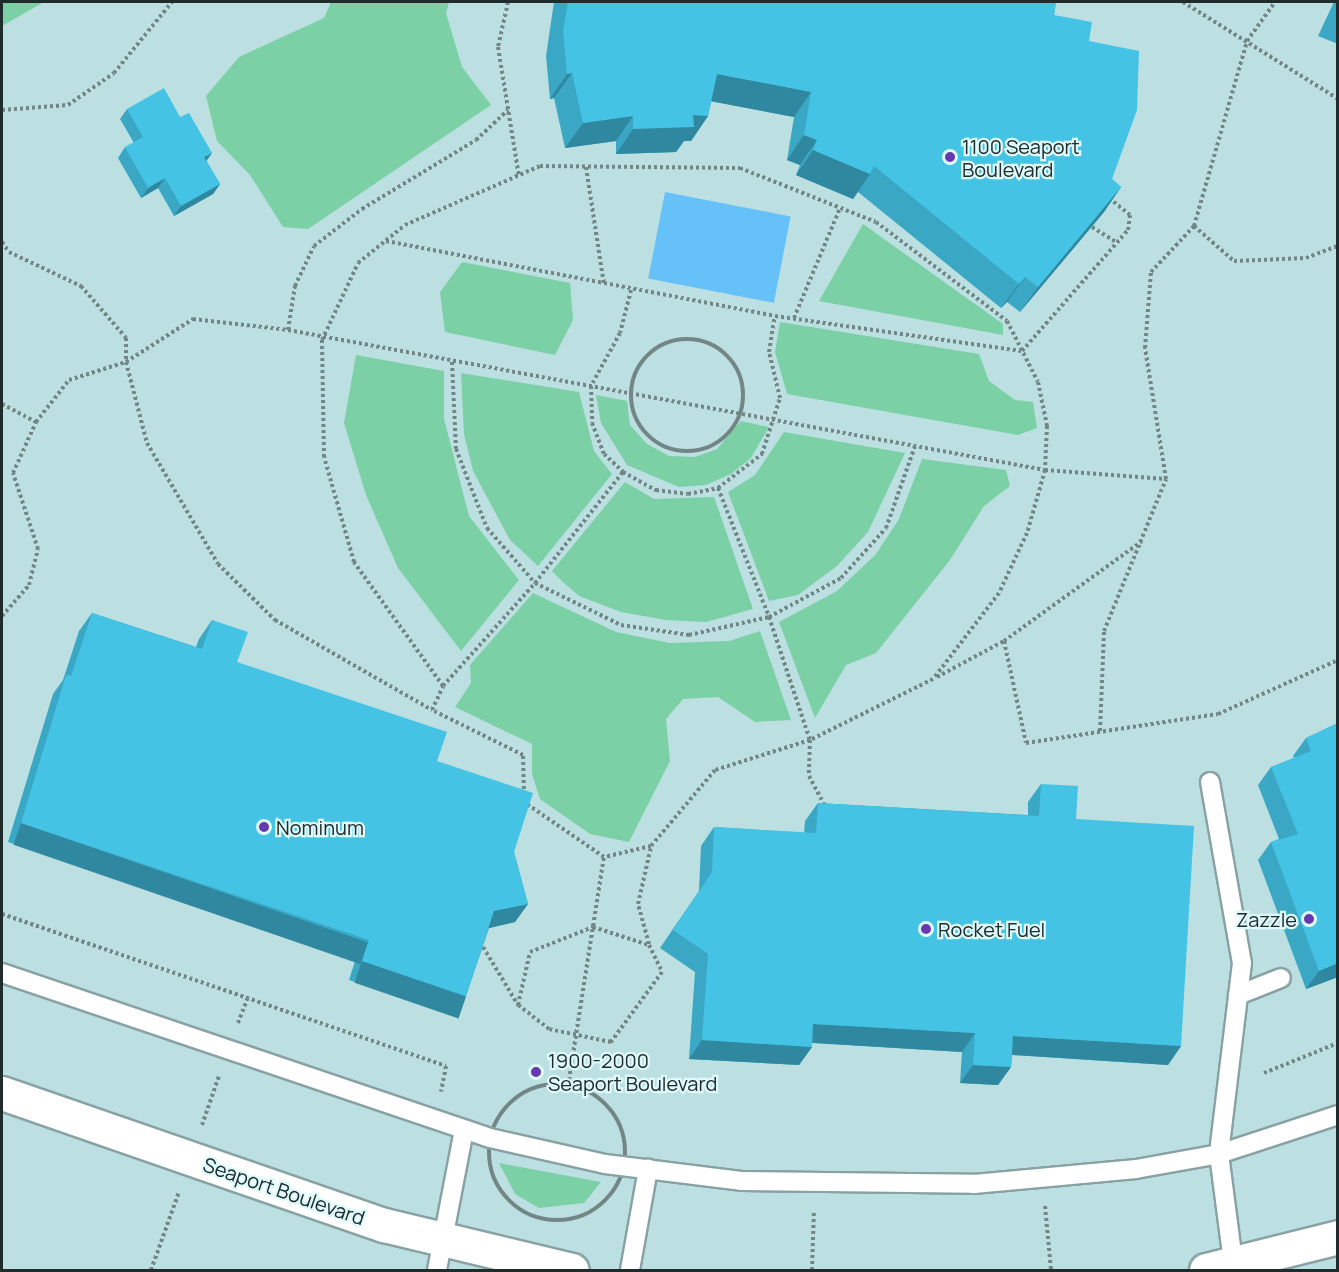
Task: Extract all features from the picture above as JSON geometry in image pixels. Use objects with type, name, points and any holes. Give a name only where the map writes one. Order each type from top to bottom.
[{"type":"main road","name":"Seaport Boulevard","points":[[2,1094],[439,1256],[572,1270]]},
{"type":"main road","points":[[1225,1269],[1338,1237]]},
{"type":"lane","points":[[1210,782],[1242,963],[1219,1154],[1225,1269]]},
{"type":"lane","points":[[2,973],[464,1130],[648,1169],[815,1185],[1042,1178],[1219,1154],[1338,1115]]},
{"type":"lane","points":[[1238,995],[1281,978]]},
{"type":"lane","points":[[439,1256],[464,1130]]},
{"type":"lane","points":[[630,1270],[648,1169]]},
{"type":"path","points":[[2,111],[68,105],[114,73],[172,2]]},
{"type":"path","points":[[508,2],[498,47],[519,176]]},
{"type":"path","points":[[1183,2],[1338,99]]},
{"type":"path","points":[[1100,731],[1104,631],[1166,479],[1145,348],[1150,272],[1194,226],[1247,41],[1275,2]]},
{"type":"path","points":[[288,330],[295,286],[314,246],[362,209],[476,140],[508,110]]},
{"type":"path","points":[[443,686],[354,562],[324,457],[322,340],[358,263],[405,225],[540,166],[740,168],[876,222],[1007,321],[1038,382],[1047,426],[1045,470],[1027,533],[999,593],[933,679]]},
{"type":"path","points":[[586,167],[604,285]]},
{"type":"path","points":[[1022,351],[1128,230],[1130,215],[1100,193]]},
{"type":"path","points":[[794,318],[840,208]]},
{"type":"path","points":[[1092,226],[1116,242]]},
{"type":"path","points":[[1194,226],[1234,261],[1306,258],[1338,246]]},
{"type":"path","points":[[385,241],[604,285],[775,316],[1022,351]]},
{"type":"path","points":[[2,242],[9,252],[81,286],[126,338],[126,362],[147,443],[218,564],[275,620],[432,710],[523,755],[524,801],[604,857],[651,846]]},
{"type":"path","points":[[632,290],[620,333],[591,386],[592,423],[604,454],[622,472],[656,490],[688,494],[718,488],[762,454],[775,423],[780,398],[769,352],[775,316]]},
{"type":"path","points":[[2,616],[29,585],[38,549],[13,473],[36,422],[69,380],[126,362],[193,320],[288,330],[322,340],[630,393],[775,423],[1045,470],[1166,479]]},
{"type":"path","points":[[679,340],[699,340],[717,347],[736,369],[743,397],[740,415],[717,443],[684,452],[667,448],[640,427],[630,393],[645,358],[679,340]]},
{"type":"path","points":[[452,362],[456,449],[487,528],[535,583],[621,625],[689,635],[769,617],[842,578],[886,528],[915,446]]},
{"type":"path","points":[[2,404],[36,422]]},
{"type":"path","points":[[432,710],[443,686],[535,583],[622,472]]},
{"type":"path","points":[[718,488],[769,617],[810,740],[809,776],[830,815]]},
{"type":"path","points":[[478,939],[518,1005],[549,1029],[577,1033],[611,1042],[662,972],[649,945],[638,904],[651,846],[715,771],[810,740],[1004,641],[1143,540]]},
{"type":"path","points":[[1004,641],[1026,743],[1218,714],[1338,660]]},
{"type":"path","points":[[568,1086],[604,857]]},
{"type":"path","points":[[2,914],[446,1066],[439,1098],[449,1101]]},
{"type":"path","points":[[518,1005],[530,952],[593,927],[649,945]]},
{"type":"path","points":[[1264,1073],[1338,1042]]},
{"type":"path","points":[[489,1113],[499,1115]]},
{"type":"path","points":[[1042,1178],[1051,1270]]},
{"type":"path","points":[[812,1270],[815,1185]]},
{"type":"shaded area","points":[[2,2],[1337,2],[1337,1270],[2,1270]]},
{"type":"green space","points":[[2,2],[44,2],[2,26]]},
{"type":"green space","points":[[331,2],[449,2],[446,13],[462,67],[491,105],[308,229],[283,227],[250,175],[217,141],[206,96],[239,57],[324,18]]},
{"type":"green space","points":[[863,224],[1003,324],[1003,335],[819,301]]},
{"type":"green space","points":[[462,262],[570,283],[573,320],[555,355],[445,332],[440,292]]},
{"type":"green space","points":[[780,322],[979,354],[989,381],[1015,400],[1033,402],[1037,428],[1018,435],[787,394],[775,352]]},
{"type":"green space","points":[[356,355],[444,371],[444,419],[469,516],[519,580],[461,651],[398,568],[366,495],[344,423]]},
{"type":"green space","points":[[461,373],[579,392],[594,451],[612,474],[538,566],[510,540],[473,471],[464,434]]},
{"type":"green space","points":[[596,395],[627,401],[630,425],[647,444],[669,456],[695,457],[717,449],[741,421],[769,427],[751,458],[731,474],[706,485],[679,487],[627,465],[601,423]]},
{"type":"green space","points":[[784,432],[905,453],[868,532],[837,566],[798,595],[769,601],[728,492],[755,475]]},
{"type":"green space","points":[[922,459],[1006,470],[1010,486],[984,506],[950,560],[876,653],[846,665],[815,718],[779,622],[837,591],[876,554],[899,519]]},
{"type":"green space","points":[[625,482],[654,499],[714,497],[753,609],[706,622],[666,620],[621,612],[579,596],[563,582],[552,571]]},
{"type":"green space","points":[[533,593],[616,632],[670,643],[729,641],[760,631],[791,720],[755,722],[718,697],[683,699],[666,719],[670,761],[629,842],[590,834],[540,799],[532,774],[532,744],[455,707],[471,683],[470,665]]},
{"type":"green space","points":[[499,1163],[601,1182],[584,1203],[539,1208],[515,1194]]},
{"type":"water","points":[[665,192],[791,216],[774,303],[648,278]]},
{"type":"building","name":"1100 Seaport Boulevard","points":[[568,2],[1056,2],[1054,15],[1092,22],[1089,41],[1139,51],[1137,110],[1112,179],[1121,187],[1038,287],[1025,277],[1019,284],[874,166],[870,174],[813,150],[817,140],[804,135],[811,92],[717,74],[708,116],[693,115],[694,127],[633,129],[633,116],[583,123],[572,73],[567,74],[563,31]]},
{"type":"building","points":[[164,88],[180,117],[189,113],[212,153],[204,157],[220,184],[181,206],[165,178],[148,188],[125,147],[143,137],[127,109]]},
{"type":"building","name":"Nominum","points":[[92,613],[202,649],[212,620],[248,632],[237,662],[447,732],[437,761],[533,793],[514,852],[528,904],[494,911],[466,996],[362,961],[369,940],[21,823],[66,675],[71,676]]},
{"type":"building","name":"Zazzle","points":[[1338,723],[1338,963],[1319,971],[1271,842],[1298,834],[1271,767],[1311,751],[1306,738]]},
{"type":"building","name":"Rocket Fuel","points":[[1041,784],[1078,786],[1076,819],[1194,826],[1181,1046],[1013,1036],[1011,1067],[973,1065],[975,1033],[813,1024],[812,1047],[702,1040],[708,954],[673,930],[712,872],[714,827],[816,833],[818,803],[1039,816]]},
{"type":"place","name":"1100 Seaport Boulevard","points":[[950,157]]},
{"type":"place","name":"Nominum","points":[[264,827]]},
{"type":"place","name":"Zazzle","points":[[1309,919]]},
{"type":"place","name":"Rocket Fuel","points":[[926,929]]},
{"type":"place","name":"1900-2000 Seaport Boulevard","points":[[536,1072]]}]
